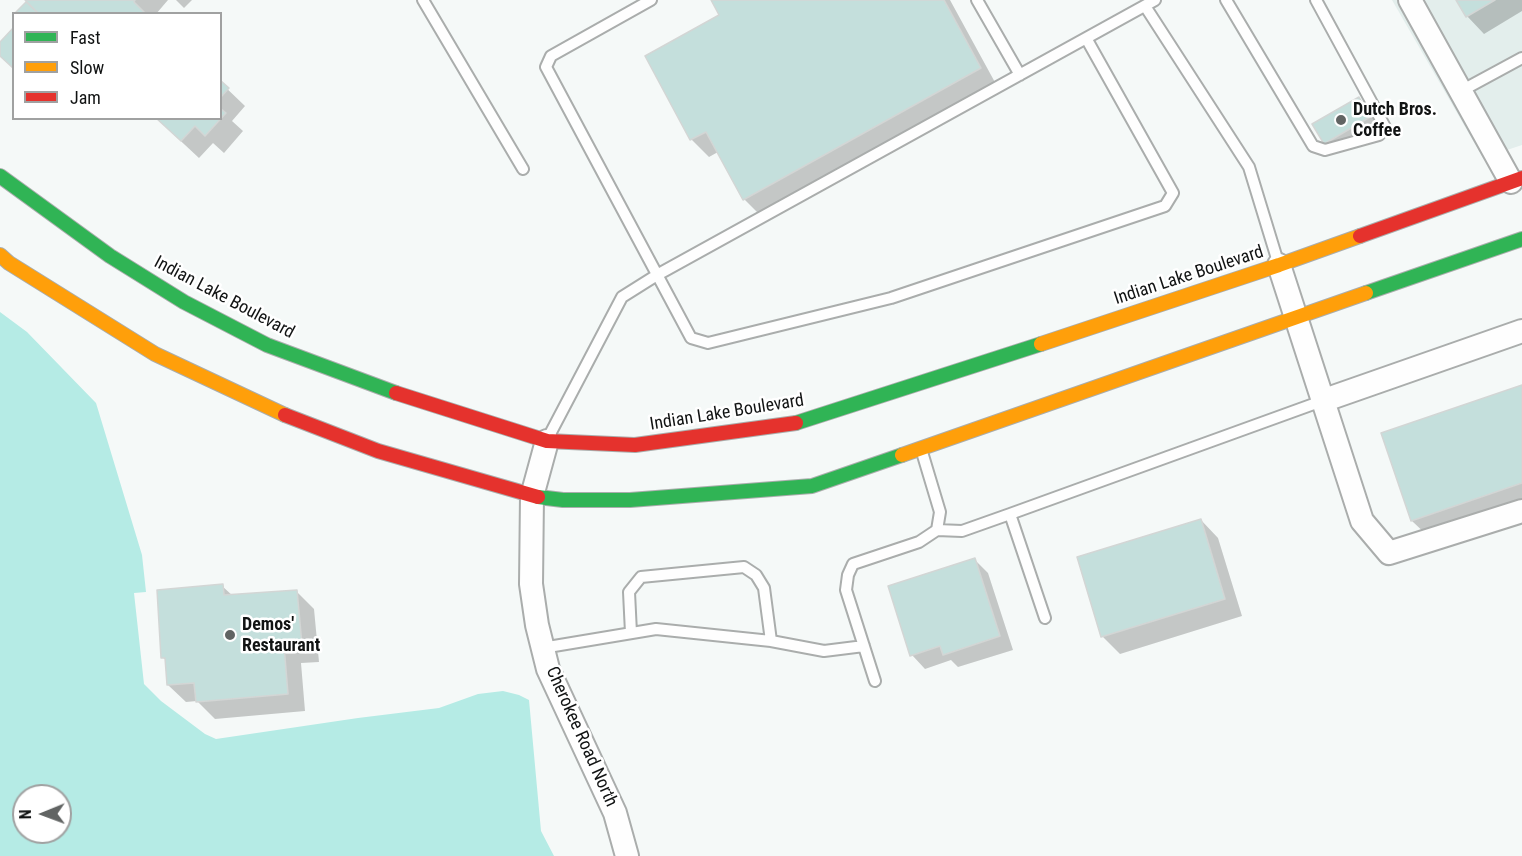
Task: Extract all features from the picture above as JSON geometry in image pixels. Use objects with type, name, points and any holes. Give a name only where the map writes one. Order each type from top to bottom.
[{"type":"main road","name":"Indian Lake Boulevard","points":[[0,176],[110,256],[183,302],[267,345],[370,385],[547,441],[635,445],[803,422],[1279,265],[1517,180]]},
{"type":"main road","points":[[0,255],[9,263],[155,354],[285,415],[378,451],[532,496],[563,500],[630,500],[812,486],[1522,239]]},
{"type":"street","points":[[1410,0],[1461,92],[1517,180]]},
{"type":"street","points":[[1279,265],[1362,521],[1389,553],[1522,511]]},
{"type":"street","points":[[1322,401],[1522,331]]},
{"type":"street","name":"Cherokee Road North","points":[[547,441],[532,496],[531,584],[537,625],[548,669],[615,813],[627,856]]},
{"type":"lane","points":[[423,0],[523,169]]},
{"type":"lane","points":[[651,0],[551,56],[546,67],[692,338],[708,343],[891,298],[1166,206],[1173,193],[1086,38]]},
{"type":"lane","points":[[976,0],[1020,75]]},
{"type":"lane","points":[[1226,0],[1313,146],[1325,150],[1379,135],[1385,127],[1316,0]]},
{"type":"lane","points":[[547,441],[622,297],[657,275],[1150,3],[1249,167],[1279,265]]},
{"type":"lane","points":[[1461,92],[1522,58]]},
{"type":"lane","points":[[875,681],[846,590],[848,575],[853,564],[919,542],[937,530],[962,531],[1322,401]]},
{"type":"lane","points":[[921,448],[940,512],[937,530]]},
{"type":"lane","points":[[1010,514],[1045,618]]},
{"type":"lane","points":[[631,633],[628,592],[642,577],[744,567],[756,575],[764,588],[771,642]]},
{"type":"lane","points":[[542,648],[656,629],[771,642],[824,651],[864,646]]},
{"type":"shaded area","points":[[1392,0],[1522,0],[1522,145],[1483,158]]},
{"type":"shaded area","points":[[0,312],[27,332],[96,403],[142,555],[146,592],[134,593],[144,684],[161,701],[205,734],[216,739],[439,708],[478,694],[503,691],[519,695],[529,700],[541,831],[554,856],[0,856]]},
{"type":"building","points":[[25,0],[135,0],[134,2],[144,12],[37,12]]},
{"type":"building","points":[[711,0],[944,0],[981,68],[743,200],[706,132],[690,140],[645,56],[719,15]]},
{"type":"building","points":[[1456,0],[1495,0],[1466,17]]},
{"type":"building","points":[[26,2],[37,12],[16,12]]},
{"type":"building","points":[[12,29],[12,67],[0,56],[0,42]]},
{"type":"building","points":[[222,82],[229,88],[222,96]]},
{"type":"building","name":"Dutch Bros. Coffee","points":[[1359,97],[1370,117],[1324,144],[1312,124]]},
{"type":"building","points":[[158,120],[220,120],[205,136],[195,126],[181,141]]},
{"type":"building","points":[[1522,385],[1522,483],[1411,521],[1381,433]]},
{"type":"building","points":[[1201,519],[1225,599],[1101,637],[1077,557]]},
{"type":"building","points":[[975,558],[1000,636],[943,655],[940,646],[910,656],[888,586]]},
{"type":"building","name":"Demos' Restaurant","points":[[223,584],[224,595],[297,590],[302,645],[284,646],[288,694],[196,702],[194,683],[167,685],[165,658],[161,658],[157,590]]},
{"type":"traffic: fast","points":[[0,176],[110,256],[184,302],[267,345],[396,393]]},
{"type":"traffic: fast","points":[[1366,293],[1522,239]]},
{"type":"traffic: fast","points":[[796,423],[1041,344]]},
{"type":"traffic: fast","points":[[538,497],[563,500],[630,500],[812,486],[902,455]]},
{"type":"traffic: slow","points":[[1041,344],[1360,236]]},
{"type":"traffic: slow","points":[[0,255],[9,263],[155,354],[285,415]]},
{"type":"traffic: slow","points":[[902,455],[1366,293]]},
{"type":"traffic: jam","points":[[1360,236],[1522,178]]},
{"type":"traffic: jam","points":[[396,393],[547,441],[635,445],[796,423]]},
{"type":"traffic: jam","points":[[285,415],[378,451],[538,497]]},
{"type":"place","name":"Dutch Bros. Coffee","points":[[1341,120]]},
{"type":"place","name":"Demos' Restaurant","points":[[230,635]]}]
